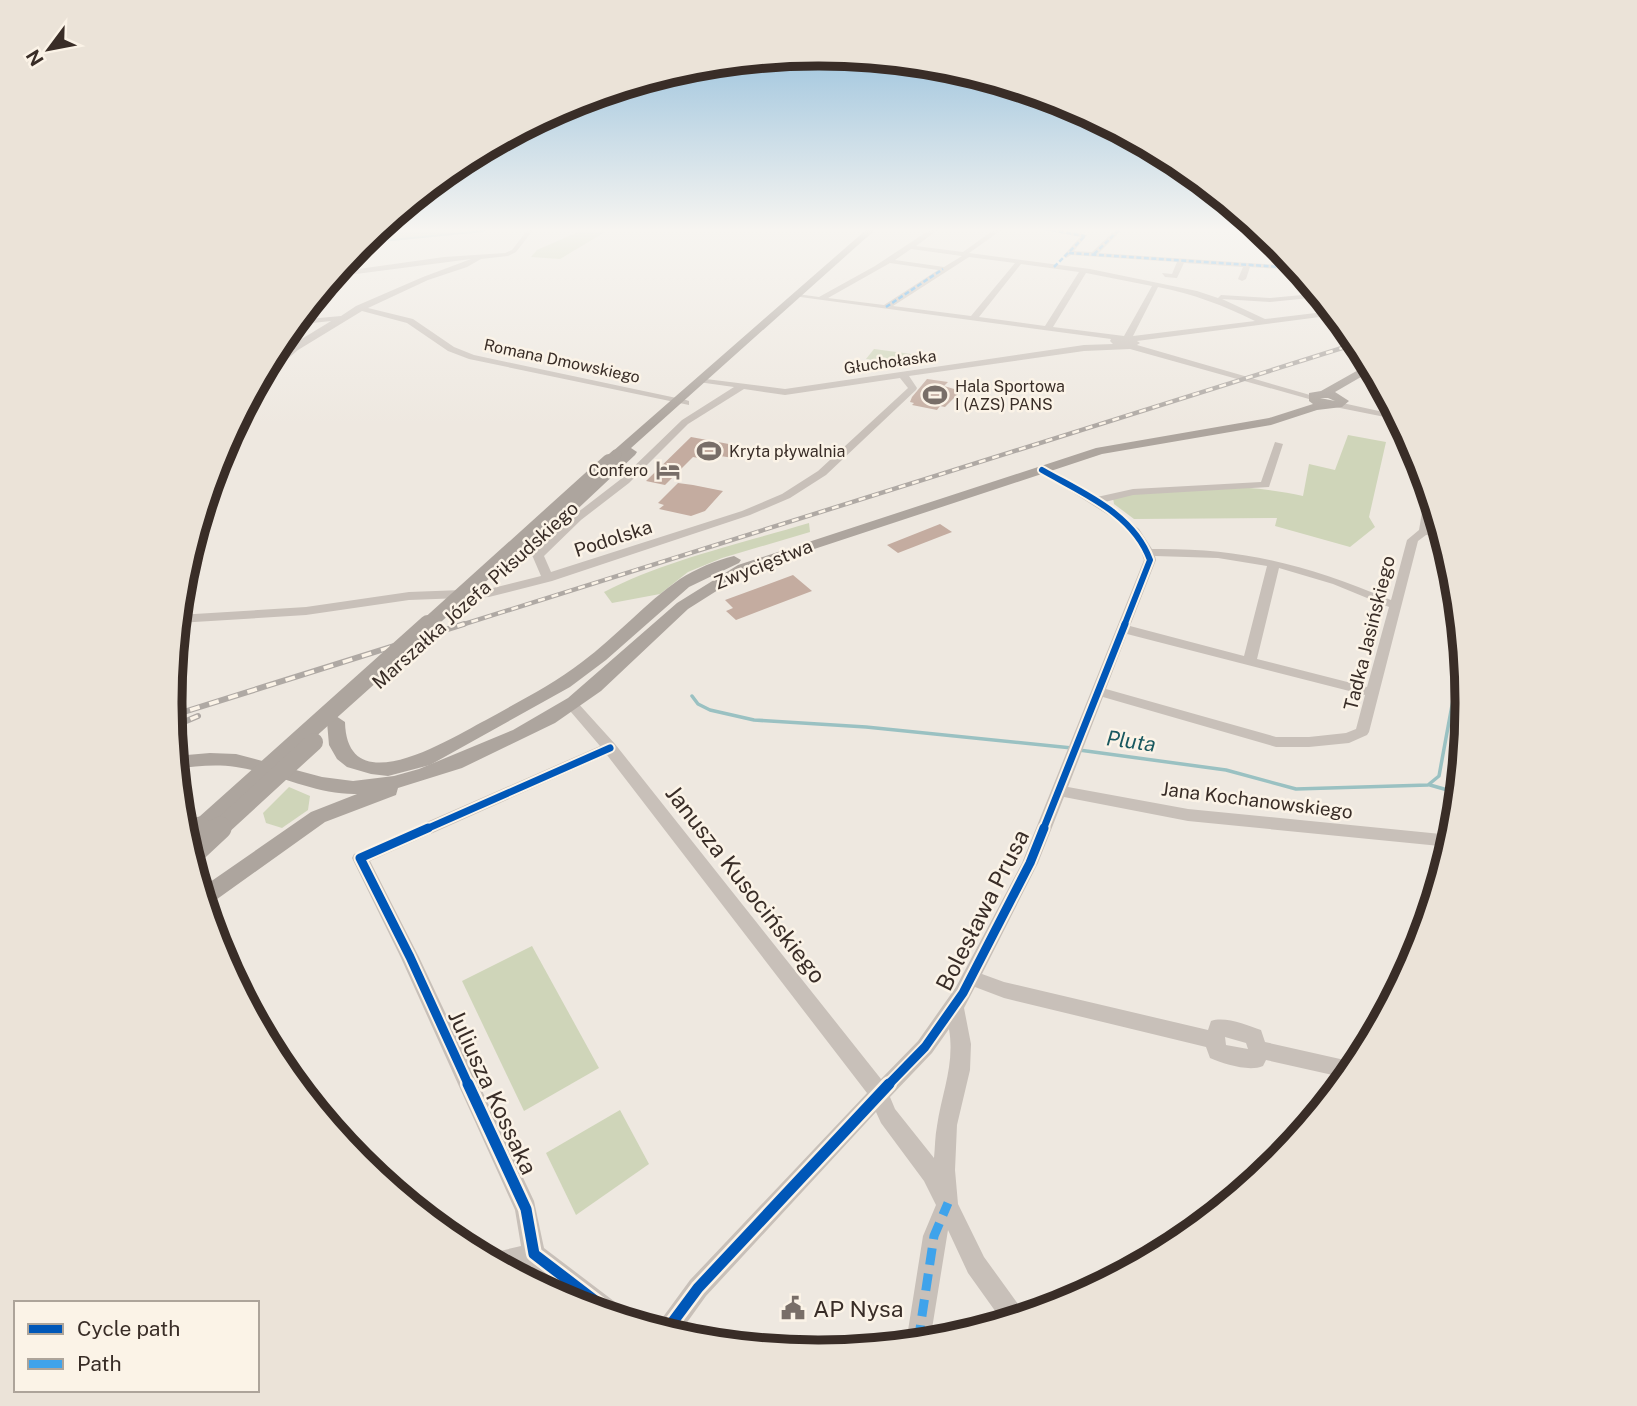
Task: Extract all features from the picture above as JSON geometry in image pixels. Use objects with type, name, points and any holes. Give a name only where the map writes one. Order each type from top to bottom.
[{"type":"main road","name":"Marszałka Józefa Piłsudskiego","points":[[195,833],[682,402],[744,340],[757,332],[797,296]]},
{"type":"main road","name":"Zwycięstwa","points":[[1335,400],[1363,374]]},
{"type":"main road","name":"Zwycięstwa","points":[[185,761],[215,759],[258,765],[322,783],[368,787],[412,779],[526,731],[572,705],[694,595],[721,578],[789,551],[1128,445],[1271,421],[1335,400],[1366,379]]},
{"type":"main road","points":[[1313,398],[1335,400]]},
{"type":"main road","name":"Zwycięstwa","points":[[1233,426],[1294,410],[1310,404],[1313,398]]},
{"type":"main road","name":"Marszałka Józefa Piłsudskiego","points":[[199,848],[621,456]]},
{"type":"main road","points":[[337,722],[337,744],[344,756],[365,766],[386,768],[421,760],[556,690],[590,665],[678,587],[709,570],[736,560],[789,551]]},
{"type":"main road","points":[[211,893],[318,817],[378,796],[412,779]]},
{"type":"main road","points":[[318,817],[325,799],[322,783]]},
{"type":"street","points":[[282,360],[342,318],[391,295]]},
{"type":"street","points":[[821,299],[829,295]]},
{"type":"street","points":[[886,307],[905,295]]},
{"type":"street","points":[[974,318],[993,295]]},
{"type":"street","points":[[1048,328],[1069,295]]},
{"type":"street","points":[[1125,342],[1151,295]]},
{"type":"street","points":[[1198,295],[1270,300],[1307,296]]},
{"type":"street","points":[[797,296],[1087,333],[1313,398]]},
{"type":"street","points":[[1209,297],[1266,323]]},
{"type":"street","name":"Romana Dmowskiego","points":[[359,308],[410,320],[451,349],[472,358],[682,402]]},
{"type":"street","name":"Głuchołaska","points":[[705,381],[786,392],[1322,315]]},
{"type":"street","points":[[310,321],[342,318]]},
{"type":"street","name":"Podolska","points":[[187,618],[306,611],[437,593],[489,593],[548,578],[746,513],[799,489],[833,464],[889,408],[914,388],[903,375]]},
{"type":"street","name":"Marszałka Józefa Piłsudskiego","points":[[548,578],[538,555],[577,518],[625,481],[685,422],[741,387]]},
{"type":"street","points":[[750,397],[786,392]]},
{"type":"street","name":"Marszałka Józefa Piłsudskiego","points":[[715,403],[739,399]]},
{"type":"street","points":[[1335,400],[1385,414]]},
{"type":"street","points":[[1094,501],[1133,492],[1265,485],[1278,444]]},
{"type":"street","points":[[1042,470],[1125,521],[1142,539],[1149,553],[1213,553],[1274,563],[1331,579],[1394,605]]},
{"type":"street","points":[[1426,516],[1424,531],[1431,532]]},
{"type":"street","name":"Tadka Jasińskiego","points":[[1100,692],[1276,742],[1349,738],[1362,732],[1413,540],[1424,531]]},
{"type":"street","name":"Bolesława Prusa","points":[[673,1322],[698,1288],[925,1047],[972,978],[1030,863],[1147,572],[1149,553]]},
{"type":"street","points":[[1250,660],[1274,563]]},
{"type":"street","points":[[1125,629],[1373,692]]},
{"type":"street","name":"Janusza Kusocińskiego","points":[[572,705],[610,748],[871,1080],[888,1116],[932,1173],[948,1203]]},
{"type":"street","name":"Juliusza Kossaka","points":[[534,1254],[526,1209],[410,957],[360,858],[610,748]]},
{"type":"street","name":"Jana Kochanowskiego","points":[[1059,791],[1188,816],[1440,840]]},
{"type":"street","points":[[972,978],[1004,990],[1215,1040],[1218,1027],[1235,1030],[1254,1036],[1258,1049],[1340,1067]]},
{"type":"street","points":[[954,1007],[961,1044],[960,1070],[947,1125],[944,1170],[948,1203],[976,1265],[1009,1310]]},
{"type":"street","points":[[920,1331],[934,1236],[948,1203]]},
{"type":"street","points":[[510,1260],[534,1254],[590,1297]]},
{"type":"green space","points":[[874,349],[919,355],[912,366],[866,359]]},
{"type":"green space","points":[[1348,435],[1386,442],[1369,517],[1375,527],[1350,547],[1275,526],[1277,518],[1134,519],[1114,504],[1113,498],[1183,488],[1233,487],[1303,496],[1309,464],[1335,470]]},
{"type":"green space","points":[[809,523],[810,532],[722,558],[688,572],[660,594],[612,603],[604,592],[678,562]]},
{"type":"green space","points":[[289,787],[310,796],[308,810],[282,828],[266,823],[263,813]]},
{"type":"green space","points":[[532,946],[599,1068],[524,1111],[462,981]]},
{"type":"green space","points":[[620,1110],[649,1164],[576,1215],[546,1153]]},
{"type":"building","name":"Hala Sportowa I (AZS) PANS","points":[[927,379],[948,382],[944,386],[961,391],[945,407],[940,406],[937,410],[912,405],[912,397]]},
{"type":"building","name":"Kryta pływalnia","points":[[691,437],[745,447],[734,458],[720,456],[715,461],[693,457],[665,485],[646,481]]},
{"type":"building","points":[[678,483],[723,491],[705,511],[691,516],[659,509],[664,505],[658,503]]},
{"type":"building","points":[[940,524],[952,532],[898,553],[887,545]]},
{"type":"building","points":[[793,575],[812,591],[736,620],[726,611],[733,608],[725,600]]},
{"type":"waterway","name":"Pluta","points":[[1079,750],[1226,770],[1296,789],[1428,785],[1439,776],[1455,691]]},
{"type":"waterway","name":"Pluta","points":[[692,696],[698,704],[710,710],[754,720],[866,727],[1072,748]]},
{"type":"waterway","points":[[1430,785],[1449,790]]},
{"type":"railway","points":[[458,626],[1346,347]]},
{"type":"railway","points":[[182,712],[464,624]]},
{"type":"railway","points":[[182,723],[198,716]]},
{"type":"marked path","points":[[886,307],[905,295]]},
{"type":"marked path","points":[[920,1331],[934,1236],[948,1203]]},
{"type":"cycle path","points":[[673,1322],[698,1288],[823,1152],[925,1047],[963,993],[1030,863],[1150,560],[1145,545],[1135,531],[1121,519],[1089,496],[1042,470]]},
{"type":"cycle path","points":[[590,1297],[534,1254],[526,1209],[410,957],[360,858],[610,748]]},
{"type":"place","name":"Hala Sportowa I (AZS) PANS","points":[[935,395]]},
{"type":"place","name":"Kryta pływalnia","points":[[709,451]]},
{"type":"place","name":"Confero","points":[[668,470]]},
{"type":"place","name":"AP Nysa","points":[[793,1308]]}]
